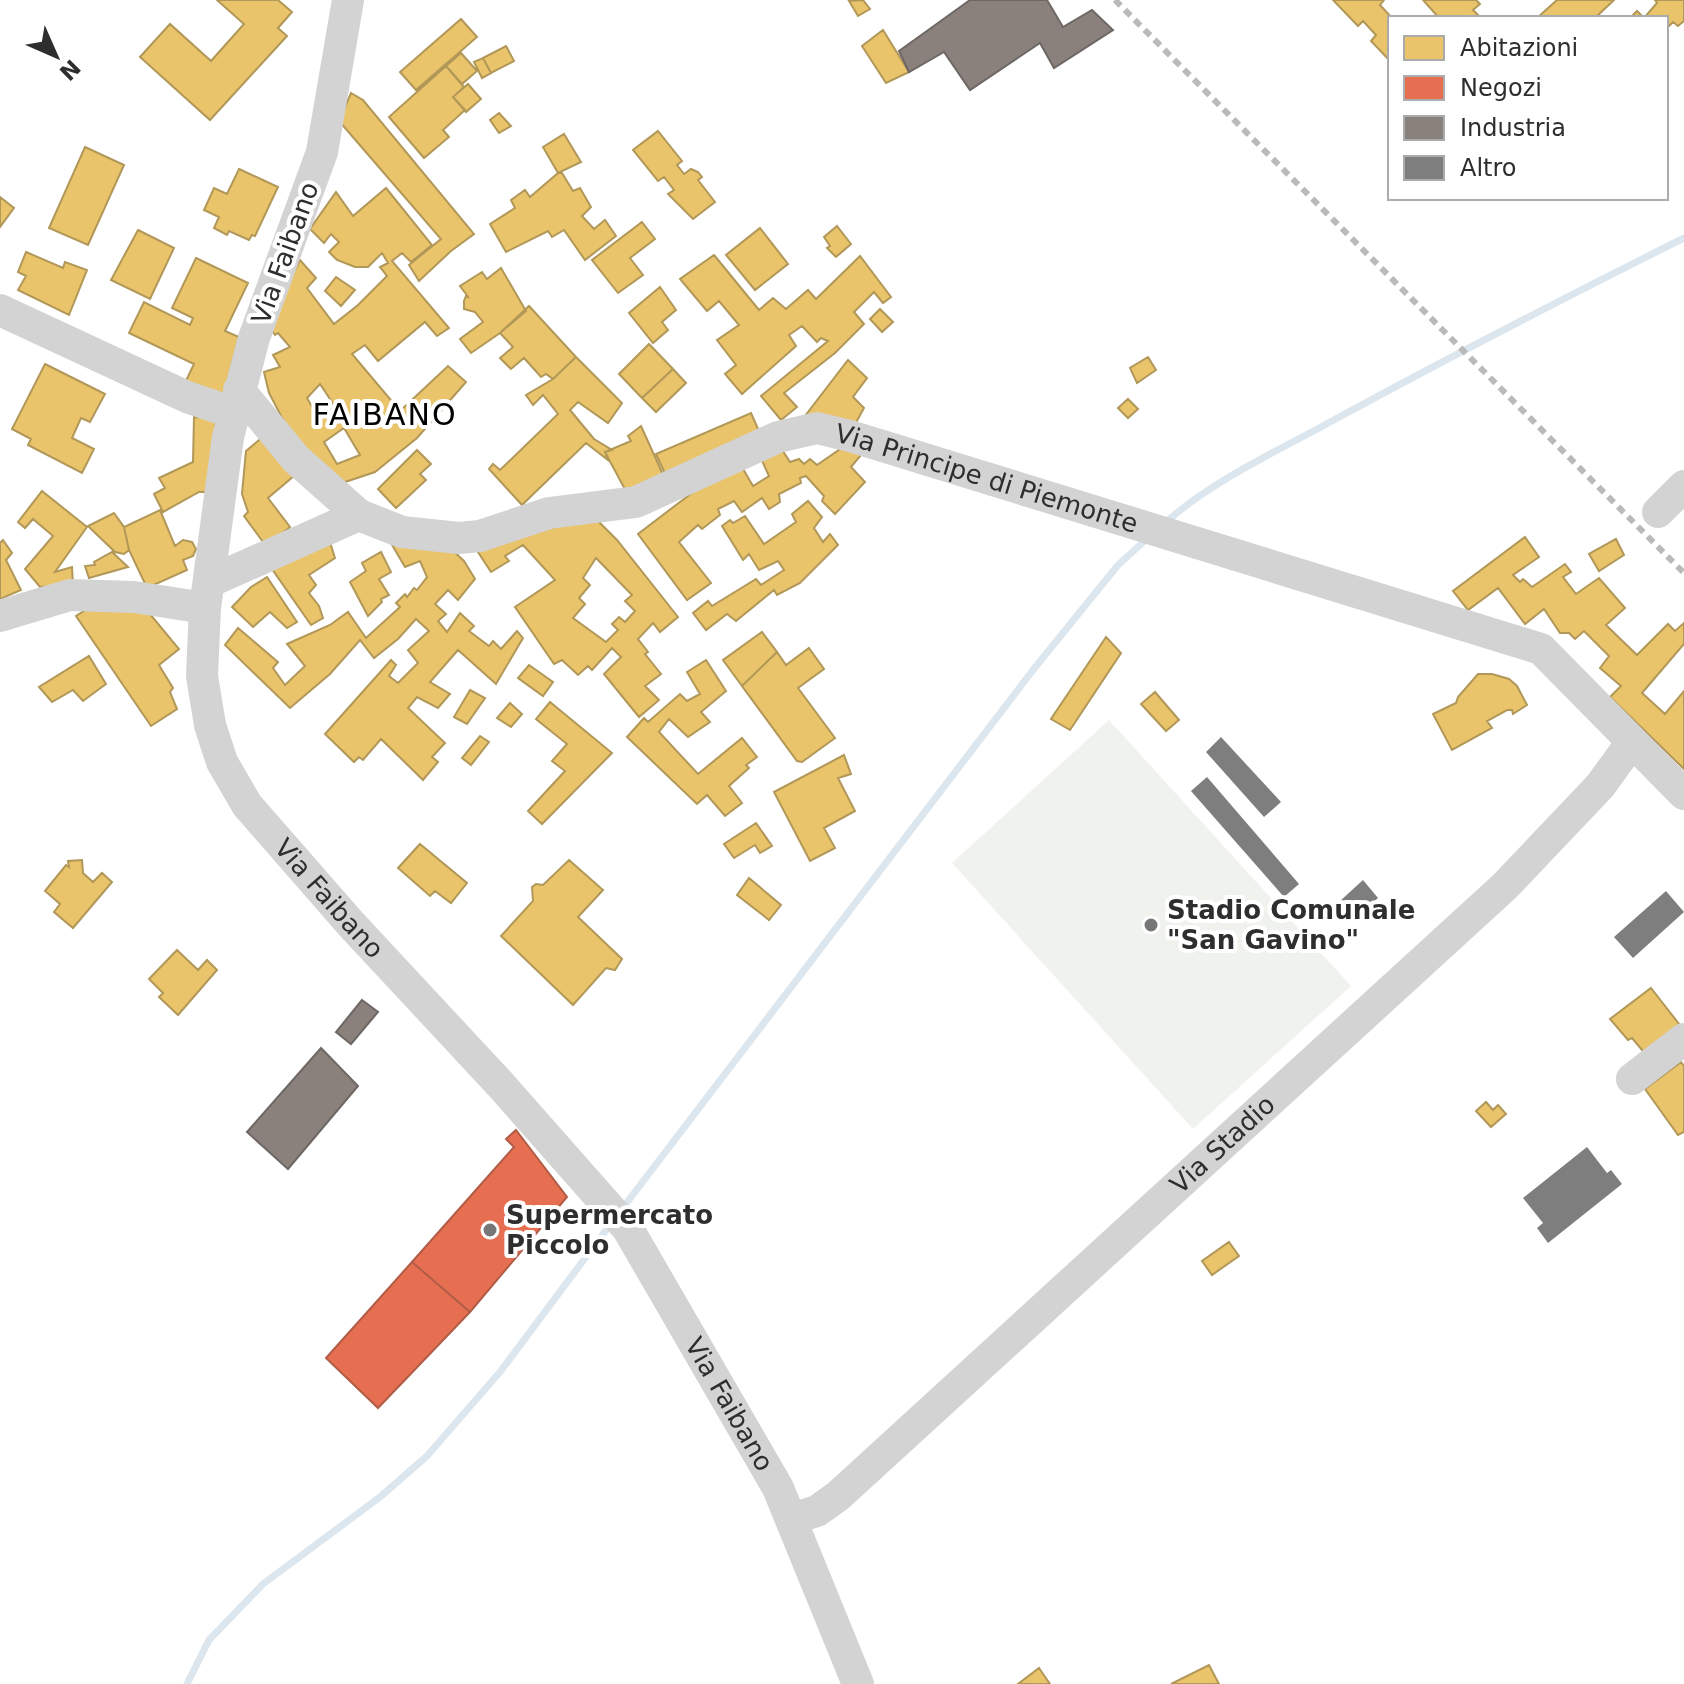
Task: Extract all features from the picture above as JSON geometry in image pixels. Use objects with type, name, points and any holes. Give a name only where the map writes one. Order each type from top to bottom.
[{"type":"street","points":[[321,0],[346,12]]},
{"type":"street","name":"Via Faibano","points":[[346,12],[322,152],[254,338],[228,437],[207,595],[202,676],[210,725],[222,762],[247,805],[628,1229],[778,1488],[858,1684]]},
{"type":"street","points":[[0,310],[187,397],[237,401]]},
{"type":"street","name":"Via Principe di Piemonte","points":[[237,401],[359,515],[402,532],[459,538],[480,536],[549,513],[636,502],[778,437],[817,428],[1541,649],[1684,794]]},
{"type":"street","points":[[1658,512],[1684,486]]},
{"type":"street","points":[[0,616],[70,595],[207,595],[359,515]]},
{"type":"street","name":"Via Stadio","points":[[791,1519],[817,1511],[838,1496],[1505,886],[1600,786],[1632,742]]},
{"type":"street","points":[[1632,1079],[1684,1039]]},
{"type":"shaded area","name":"Stadio Comunale \"San Gavino\"","points":[[1109,720],[1351,986],[1193,1129],[952,863]]},
{"type":"building: Abitazioni","points":[[217,0],[278,0],[292,12],[278,28],[287,36],[210,120],[140,57],[170,24],[211,61],[244,24]]},
{"type":"building: Abitazioni","points":[[863,0],[870,9],[858,16],[849,1]]},
{"type":"building: Abitazioni","points":[[1333,0],[1384,0],[1380,5],[1390,16],[1388,59],[1371,41],[1376,35],[1363,21],[1358,26]]},
{"type":"building: Abitazioni","points":[[1423,0],[1476,0],[1480,4],[1473,10],[1479,16],[1437,16]]},
{"type":"building: Abitazioni","points":[[1557,0],[1614,0],[1597,16],[1539,16]]},
{"type":"building: Abitazioni","points":[[1655,0],[1684,0],[1684,21],[1678,26],[1673,22],[1668,27],[1668,16],[1646,16],[1657,3]]},
{"type":"building: Abitazioni","points":[[461,19],[477,37],[416,90],[400,72]]},
{"type":"building: Abitazioni","points":[[883,30],[909,72],[886,83],[862,46]]},
{"type":"building: Abitazioni","points":[[506,46],[514,61],[491,73],[483,58]]},
{"type":"building: Abitazioni","points":[[461,53],[477,71],[462,84],[446,66]]},
{"type":"building: Abitazioni","points":[[483,58],[491,73],[482,78],[474,62]]},
{"type":"building: Abitazioni","points":[[446,66],[464,87],[453,97],[465,110],[443,130],[449,137],[424,158],[389,117]]},
{"type":"building: Abitazioni","points":[[468,84],[481,99],[466,112],[453,97]]},
{"type":"building: Abitazioni","points":[[351,93],[363,100],[474,234],[419,281],[409,265],[441,239],[339,121]]},
{"type":"building: Abitazioni","points":[[499,113],[511,126],[499,133],[490,120]]},
{"type":"building: Abitazioni","points":[[658,131],[682,161],[677,165],[684,174],[691,169],[698,172],[702,177],[698,180],[715,202],[693,219],[668,194],[674,190],[664,177],[658,181],[633,150]]},
{"type":"building: Abitazioni","points":[[564,134],[581,162],[558,173],[543,147]]},
{"type":"building: Abitazioni","points":[[85,147],[124,165],[88,245],[49,228]]},
{"type":"building: Abitazioni","points":[[239,169],[278,187],[255,236],[252,235],[249,240],[229,231],[227,235],[214,228],[219,217],[204,210],[214,188],[227,194]]},
{"type":"building: Abitazioni","points":[[562,173],[573,191],[580,188],[591,207],[582,216],[594,229],[605,220],[616,236],[585,260],[564,230],[552,237],[548,231],[506,252],[490,224],[515,208],[511,200],[525,190],[530,197]]},
{"type":"building: Abitazioni","points":[[386,188],[432,245],[411,262],[402,253],[392,261],[449,328],[437,336],[425,322],[378,361],[365,345],[352,354],[400,411],[448,366],[466,382],[417,438],[375,472],[333,486],[291,435],[269,393],[264,372],[280,367],[273,355],[290,347],[267,324],[300,260],[316,278],[307,288],[334,324],[387,276],[380,267],[388,263],[382,253],[368,267],[355,267],[337,260],[329,252],[339,242],[331,234],[324,243],[310,229],[336,192],[353,216]],"holes":[[[320,384],[334,405],[318,417],[307,398]],[[344,428],[360,455],[337,464],[324,442]]]},
{"type":"building: Abitazioni","points":[[0,197],[14,208],[0,227]]},
{"type":"building: Abitazioni","points":[[642,222],[655,239],[630,258],[643,275],[618,293],[592,260]]},
{"type":"building: Abitazioni","points":[[837,226],[851,244],[836,257],[827,248],[830,246],[824,237]]},
{"type":"building: Abitazioni","points":[[760,228],[788,264],[755,290],[726,255]]},
{"type":"building: Abitazioni","points":[[138,230],[174,248],[150,299],[111,280]]},
{"type":"building: Abitazioni","points":[[26,252],[63,268],[65,262],[87,270],[69,315],[18,290],[26,276],[18,272]]},
{"type":"building: Abitazioni","points":[[714,255],[759,310],[773,298],[786,309],[808,290],[816,299],[860,256],[891,297],[883,303],[874,292],[854,312],[864,324],[835,353],[784,393],[797,407],[781,420],[761,396],[828,341],[821,338],[817,342],[802,326],[789,335],[796,346],[742,394],[725,374],[736,365],[717,340],[739,325],[719,301],[707,311],[680,279]]},
{"type":"building: Abitazioni","points":[[196,258],[248,283],[225,331],[239,337],[223,397],[184,385],[194,364],[129,333],[144,302],[190,325],[193,318],[172,308]]},
{"type":"building: Abitazioni","points":[[501,268],[526,311],[471,353],[460,339],[483,322],[475,312],[464,309],[466,296],[469,298],[460,286],[482,272],[487,279]]},
{"type":"building: Abitazioni","points":[[336,277],[355,290],[341,306],[325,291]]},
{"type":"building: Abitazioni","points":[[660,287],[676,310],[662,322],[668,330],[653,343],[629,313]]},
{"type":"building: Abitazioni","points":[[529,306],[576,357],[553,379],[546,374],[541,377],[524,358],[511,369],[500,358],[513,347],[500,333]]},
{"type":"building: Abitazioni","points":[[880,309],[893,322],[882,332],[870,319]]},
{"type":"building: Abitazioni","points":[[649,344],[673,369],[642,398],[619,374]]},
{"type":"building: Abitazioni","points":[[576,357],[622,403],[608,423],[578,402],[570,410],[594,439],[612,450],[605,452],[608,460],[586,443],[522,505],[489,469],[493,464],[500,470],[558,414],[543,395],[533,405],[526,395],[553,379]]},
{"type":"building: Abitazioni","points":[[1148,357],[1156,370],[1137,383],[1130,368]]},
{"type":"building: Abitazioni","points":[[848,360],[867,378],[853,397],[864,408],[852,430],[805,416]]},
{"type":"building: Abitazioni","points":[[45,364],[105,394],[90,422],[81,418],[72,438],[94,449],[82,473],[28,445],[31,439],[12,429]]},
{"type":"building: Abitazioni","points":[[673,369],[686,383],[656,412],[642,398]]},
{"type":"building: Abitazioni","points":[[1128,399],[1138,409],[1128,418],[1118,408]]},
{"type":"building: Abitazioni","points":[[751,413],[762,438],[668,480],[656,454]]},
{"type":"building: Abitazioni","points":[[194,417],[216,418],[210,492],[199,492],[163,512],[154,494],[165,488],[159,478],[193,462]]},
{"type":"building: Abitazioni","points":[[641,426],[665,479],[629,497],[605,452],[631,441],[628,436]]},
{"type":"building: Abitazioni","points":[[265,435],[295,475],[268,498],[290,527],[266,546],[244,516],[248,512],[242,494],[246,451]]},
{"type":"building: Abitazioni","points":[[846,445],[861,455],[851,467],[865,482],[835,514],[822,501],[824,496],[806,476],[800,478],[801,483],[779,494],[780,502],[769,509],[762,498],[742,512],[734,501],[718,509],[720,515],[702,529],[698,525],[679,542],[711,583],[687,600],[638,534],[718,473],[739,462],[753,486],[769,476],[757,450],[781,448],[790,462],[799,459],[804,464],[810,459],[817,465]]},
{"type":"building: Abitazioni","points":[[417,450],[431,464],[420,474],[426,480],[396,508],[378,489]]},
{"type":"building: Abitazioni","points":[[42,491],[87,527],[55,572],[72,567],[73,585],[40,587],[25,569],[53,536],[33,519],[25,528],[18,522]]},
{"type":"building: Abitazioni","points":[[808,501],[822,517],[814,528],[823,542],[830,534],[838,545],[800,583],[777,595],[774,590],[736,621],[727,614],[706,630],[693,613],[708,601],[712,606],[756,579],[761,585],[784,570],[778,561],[759,570],[749,554],[743,560],[722,526],[745,516],[764,544],[796,522],[792,514]]},
{"type":"building: Abitazioni","points":[[160,510],[175,546],[183,540],[192,542],[196,549],[193,556],[183,560],[187,570],[147,588],[129,550],[124,527]]},
{"type":"building: Abitazioni","points":[[114,513],[124,527],[129,550],[124,554],[115,552],[88,526]]},
{"type":"building: Abitazioni","points":[[596,519],[617,540],[678,617],[660,632],[653,623],[638,639],[661,674],[645,686],[659,700],[639,717],[604,674],[621,657],[612,648],[592,670],[588,666],[578,675],[562,660],[554,664],[515,607],[555,580],[523,545],[505,556],[509,561],[491,572],[476,549],[494,539]],"holes":[[[596,558],[632,595],[625,601],[635,611],[625,622],[619,617],[612,624],[618,630],[606,642],[573,618],[585,604],[579,598],[590,585],[583,578]]]},
{"type":"building: Abitazioni","points":[[1525,537],[1539,557],[1513,575],[1532,587],[1565,564],[1571,572],[1563,577],[1576,594],[1599,578],[1625,608],[1606,625],[1637,655],[1668,624],[1675,631],[1684,623],[1684,644],[1642,693],[1665,714],[1684,691],[1684,769],[1610,697],[1621,686],[1600,668],[1609,656],[1584,631],[1575,639],[1569,633],[1560,633],[1544,609],[1525,624],[1498,588],[1468,610],[1453,591]]},
{"type":"building: Abitazioni","points":[[388,538],[449,547],[464,561],[475,579],[458,600],[448,590],[435,604],[446,614],[438,621],[447,632],[460,613],[474,626],[469,631],[489,646],[493,641],[501,649],[517,631],[523,638],[496,684],[458,650],[430,682],[450,694],[438,708],[417,697],[408,708],[445,743],[432,757],[438,762],[423,780],[381,739],[363,760],[359,757],[354,762],[325,734],[391,660],[396,665],[389,676],[398,683],[418,663],[408,650],[429,631],[416,619],[398,639],[374,658],[360,640],[330,674],[290,708],[225,645],[238,628],[278,662],[273,668],[285,685],[305,666],[287,644],[330,625],[348,612],[366,638],[400,607],[396,603],[405,594],[407,597],[414,588],[417,590],[427,577],[420,561],[405,567]]},
{"type":"building: Abitazioni","points":[[329,539],[335,558],[309,575],[316,585],[309,593],[323,618],[311,625],[272,569]]},
{"type":"building: Abitazioni","points":[[1616,539],[1624,555],[1599,571],[1589,554]]},
{"type":"building: Abitazioni","points":[[3,540],[12,553],[6,560],[21,590],[0,599],[0,543]]},
{"type":"building: Abitazioni","points":[[112,552],[128,567],[89,578],[85,566],[95,565],[94,562]]},
{"type":"building: Abitazioni","points":[[381,552],[391,572],[379,579],[389,595],[381,599],[382,602],[368,616],[350,582],[366,571],[362,563]]},
{"type":"building: Abitazioni","points":[[267,577],[297,622],[287,628],[270,612],[253,627],[232,607],[251,587]]},
{"type":"building: Abitazioni","points":[[93,605],[145,608],[179,649],[159,665],[173,688],[170,692],[177,709],[151,726],[76,616]]},
{"type":"building: Abitazioni","points":[[762,632],[777,652],[742,686],[723,660]]},
{"type":"building: Abitazioni","points":[[1106,637],[1121,653],[1070,730],[1051,719]]},
{"type":"building: Abitazioni","points":[[809,648],[824,669],[798,688],[835,738],[802,762],[797,761],[742,686],[777,652],[786,665]]},
{"type":"building: Abitazioni","points":[[89,656],[106,684],[83,701],[73,690],[52,702],[39,687]]},
{"type":"building: Abitazioni","points":[[706,660],[726,691],[701,712],[710,722],[688,737],[669,719],[659,732],[698,774],[742,738],[757,757],[729,786],[742,803],[725,816],[707,795],[697,804],[627,737],[644,718],[648,722],[680,694],[687,701],[700,694],[687,672]]},
{"type":"building: Abitazioni","points":[[529,665],[553,682],[543,696],[518,678]]},
{"type":"building: Abitazioni","points":[[1478,674],[1509,679],[1517,686],[1527,705],[1513,714],[1512,710],[1507,710],[1487,721],[1492,728],[1452,750],[1433,714],[1456,703]]},
{"type":"building: Abitazioni","points":[[470,690],[485,698],[467,724],[454,717]]},
{"type":"building: Abitazioni","points":[[1155,692],[1179,720],[1166,731],[1141,704]]},
{"type":"building: Abitazioni","points":[[550,702],[612,753],[542,824],[528,811],[565,771],[552,761],[567,744],[536,719]]},
{"type":"building: Abitazioni","points":[[510,703],[522,714],[511,727],[497,718]]},
{"type":"building: Abitazioni","points":[[480,736],[489,742],[471,765],[462,758]]},
{"type":"building: Abitazioni","points":[[844,755],[851,774],[838,778],[855,811],[824,828],[835,848],[810,861],[774,792]]},
{"type":"building: Abitazioni","points":[[756,823],[772,846],[760,853],[755,845],[734,858],[724,844]]},
{"type":"building: Abitazioni","points":[[420,844],[467,883],[451,903],[435,891],[430,896],[398,868]]},
{"type":"building: Abitazioni","points":[[82,860],[83,873],[93,882],[102,873],[112,882],[73,928],[54,912],[60,904],[45,891],[66,865],[69,867],[68,861]]},
{"type":"building: Abitazioni","points":[[569,860],[603,890],[578,917],[622,959],[615,970],[606,968],[573,1005],[501,936],[533,901],[532,887],[543,885]]},
{"type":"building: Abitazioni","points":[[749,878],[781,905],[769,920],[737,895]]},
{"type":"building: Abitazioni","points":[[177,950],[198,970],[207,960],[217,970],[178,1015],[159,997],[163,993],[149,979]]},
{"type":"building: Abitazioni","points":[[1651,988],[1683,1029],[1648,1057],[1610,1019]]},
{"type":"building: Abitazioni","points":[[1681,1062],[1684,1066],[1684,1132],[1678,1135],[1645,1089]]},
{"type":"building: Abitazioni","points":[[1486,1102],[1493,1110],[1498,1105],[1506,1114],[1491,1127],[1476,1111]]},
{"type":"building: Abitazioni","points":[[1229,1242],[1239,1256],[1212,1275],[1202,1261]]},
{"type":"building: Abitazioni","points":[[1209,1665],[1219,1684],[1171,1684]]},
{"type":"building: Abitazioni","points":[[1039,1668],[1050,1684],[1018,1684]]},
{"type":"building: Negozi","name":"Supermercato Piccolo","points":[[516,1130],[567,1197],[470,1312],[412,1262],[514,1147],[506,1139]]},
{"type":"building: Negozi","points":[[412,1262],[470,1312],[378,1408],[326,1358]]},
{"type":"building: Industria","points":[[970,0],[1047,0],[1063,27],[1092,10],[1113,30],[1054,68],[1040,43],[970,90],[944,52],[909,72],[899,51]]},
{"type":"building: Industria","points":[[362,1000],[378,1012],[351,1044],[336,1032]]},
{"type":"building: Industria","points":[[321,1048],[358,1086],[288,1169],[247,1132]]},
{"type":"building: Altro","points":[[1221,737],[1281,802],[1264,817],[1206,752]]},
{"type":"building: Altro","points":[[1207,777],[1299,884],[1284,897],[1191,791]]},
{"type":"building: Altro","points":[[1363,880],[1378,898],[1353,920],[1339,902]]},
{"type":"building: Altro","points":[[1666,891],[1684,912],[1633,958],[1614,937]]},
{"type":"building: Altro","points":[[1587,1147],[1607,1173],[1611,1170],[1622,1184],[1548,1243],[1537,1228],[1543,1223],[1523,1198]]},
{"type":"waterway","points":[[1165,523],[1203,493],[1267,456],[1684,238]]},
{"type":"waterway","points":[[622,1209],[1033,670],[1118,565],[1150,536]]},
{"type":"waterway","points":[[187,1684],[209,1640],[263,1584],[380,1497],[427,1456],[500,1372],[612,1222]]},
{"type":"railway","points":[[1115,0],[1684,573]]},
{"type":"place","name":"Stadio Comunale \"San Gavino\"","points":[[1151,925]]},
{"type":"place","name":"Supermercato Piccolo","points":[[490,1230]]},
{"type":"district","name":"FAIBANO","points":[[385,414]]}]
